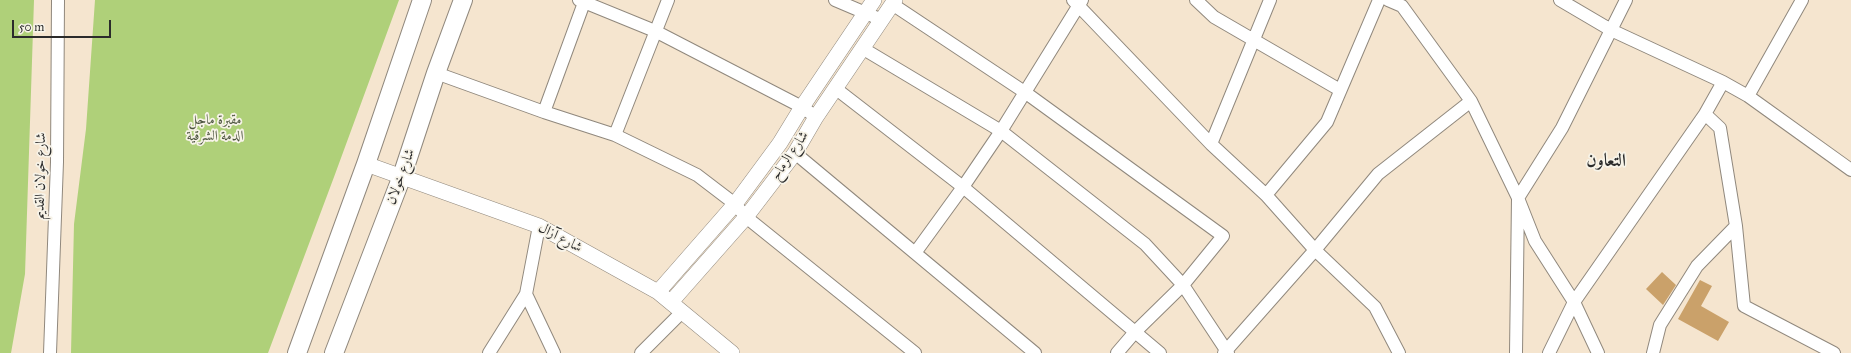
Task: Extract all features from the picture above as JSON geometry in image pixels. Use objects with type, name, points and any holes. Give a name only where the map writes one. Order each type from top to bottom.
[{"type":"main road","points":[[297,353],[366,164],[422,0]]},
{"type":"main road","name":"شارع خولان","points":[[334,353],[402,176],[436,73],[463,0]]},
{"type":"street","name":"شارع خولان القديم","points":[[50,353],[57,162],[58,0]]},
{"type":"street","points":[[615,135],[668,0]]},
{"type":"street","points":[[835,0],[882,20]]},
{"type":"street","name":"شارع الرماح","points":[[658,292],[735,204],[780,143],[802,107],[874,0]]},
{"type":"street","points":[[1196,0],[1214,18],[1340,90]]},
{"type":"street","points":[[1211,144],[1270,0]]},
{"type":"street","points":[[1266,195],[1327,122],[1379,0]]},
{"type":"street","points":[[1388,0],[1406,3],[1471,101],[1518,198],[1535,241],[1574,302],[1598,353]]},
{"type":"street","points":[[1560,0],[1611,30],[1723,82],[1748,96],[1850,168]]},
{"type":"street","points":[[1516,353],[1518,198],[1562,128],[1626,0]]},
{"type":"street","points":[[1748,96],[1802,0]]},
{"type":"street","points":[[544,112],[583,1],[655,31],[802,107],[816,117]]},
{"type":"street","points":[[894,2],[1026,93],[1223,236],[1184,285],[1135,332],[1117,353]]},
{"type":"street","name":"شارع الرماح","points":[[677,307],[795,153],[835,88],[894,2]]},
{"type":"street","points":[[915,253],[963,187],[1026,93],[1078,2],[1211,144],[1266,195],[1315,250],[1375,307],[1399,353]]},
{"type":"street","points":[[862,48],[1001,131],[1145,244],[1184,285],[1226,352],[1315,250],[1378,174],[1471,101]]},
{"type":"street","points":[[436,73],[544,112],[615,135],[698,175],[735,204],[746,217],[915,353]]},
{"type":"street","points":[[1549,353],[1574,302],[1705,114],[1723,82]]},
{"type":"street","points":[[835,88],[963,187],[1160,353]]},
{"type":"street","points":[[1705,114],[1720,128],[1736,226],[1744,306],[1834,353]]},
{"type":"street","points":[[795,153],[1035,353]]},
{"type":"street","name":"شارع آزال","points":[[366,164],[539,226],[658,292],[732,353]]},
{"type":"street","points":[[489,353],[526,294],[539,226]]},
{"type":"street","points":[[1654,353],[1660,325],[1697,266],[1736,226]]},
{"type":"street","points":[[526,294],[554,353]]},
{"type":"street","points":[[641,353],[677,307]]},
{"type":"green space","points":[[0,0],[34,0],[25,274],[11,353],[0,353]]},
{"type":"green space","name":"مقبرة ماجل الدمة الشرقية","points":[[95,0],[399,0],[268,353],[71,353],[74,224],[86,129]]},
{"type":"building","points":[[1662,272],[1676,285],[1663,305],[1646,289]]},
{"type":"building","points":[[1700,280],[1712,286],[1701,306],[1729,322],[1718,341],[1678,319]]},
{"type":"district","name":"التعاون","points":[[1606,162]]}]
